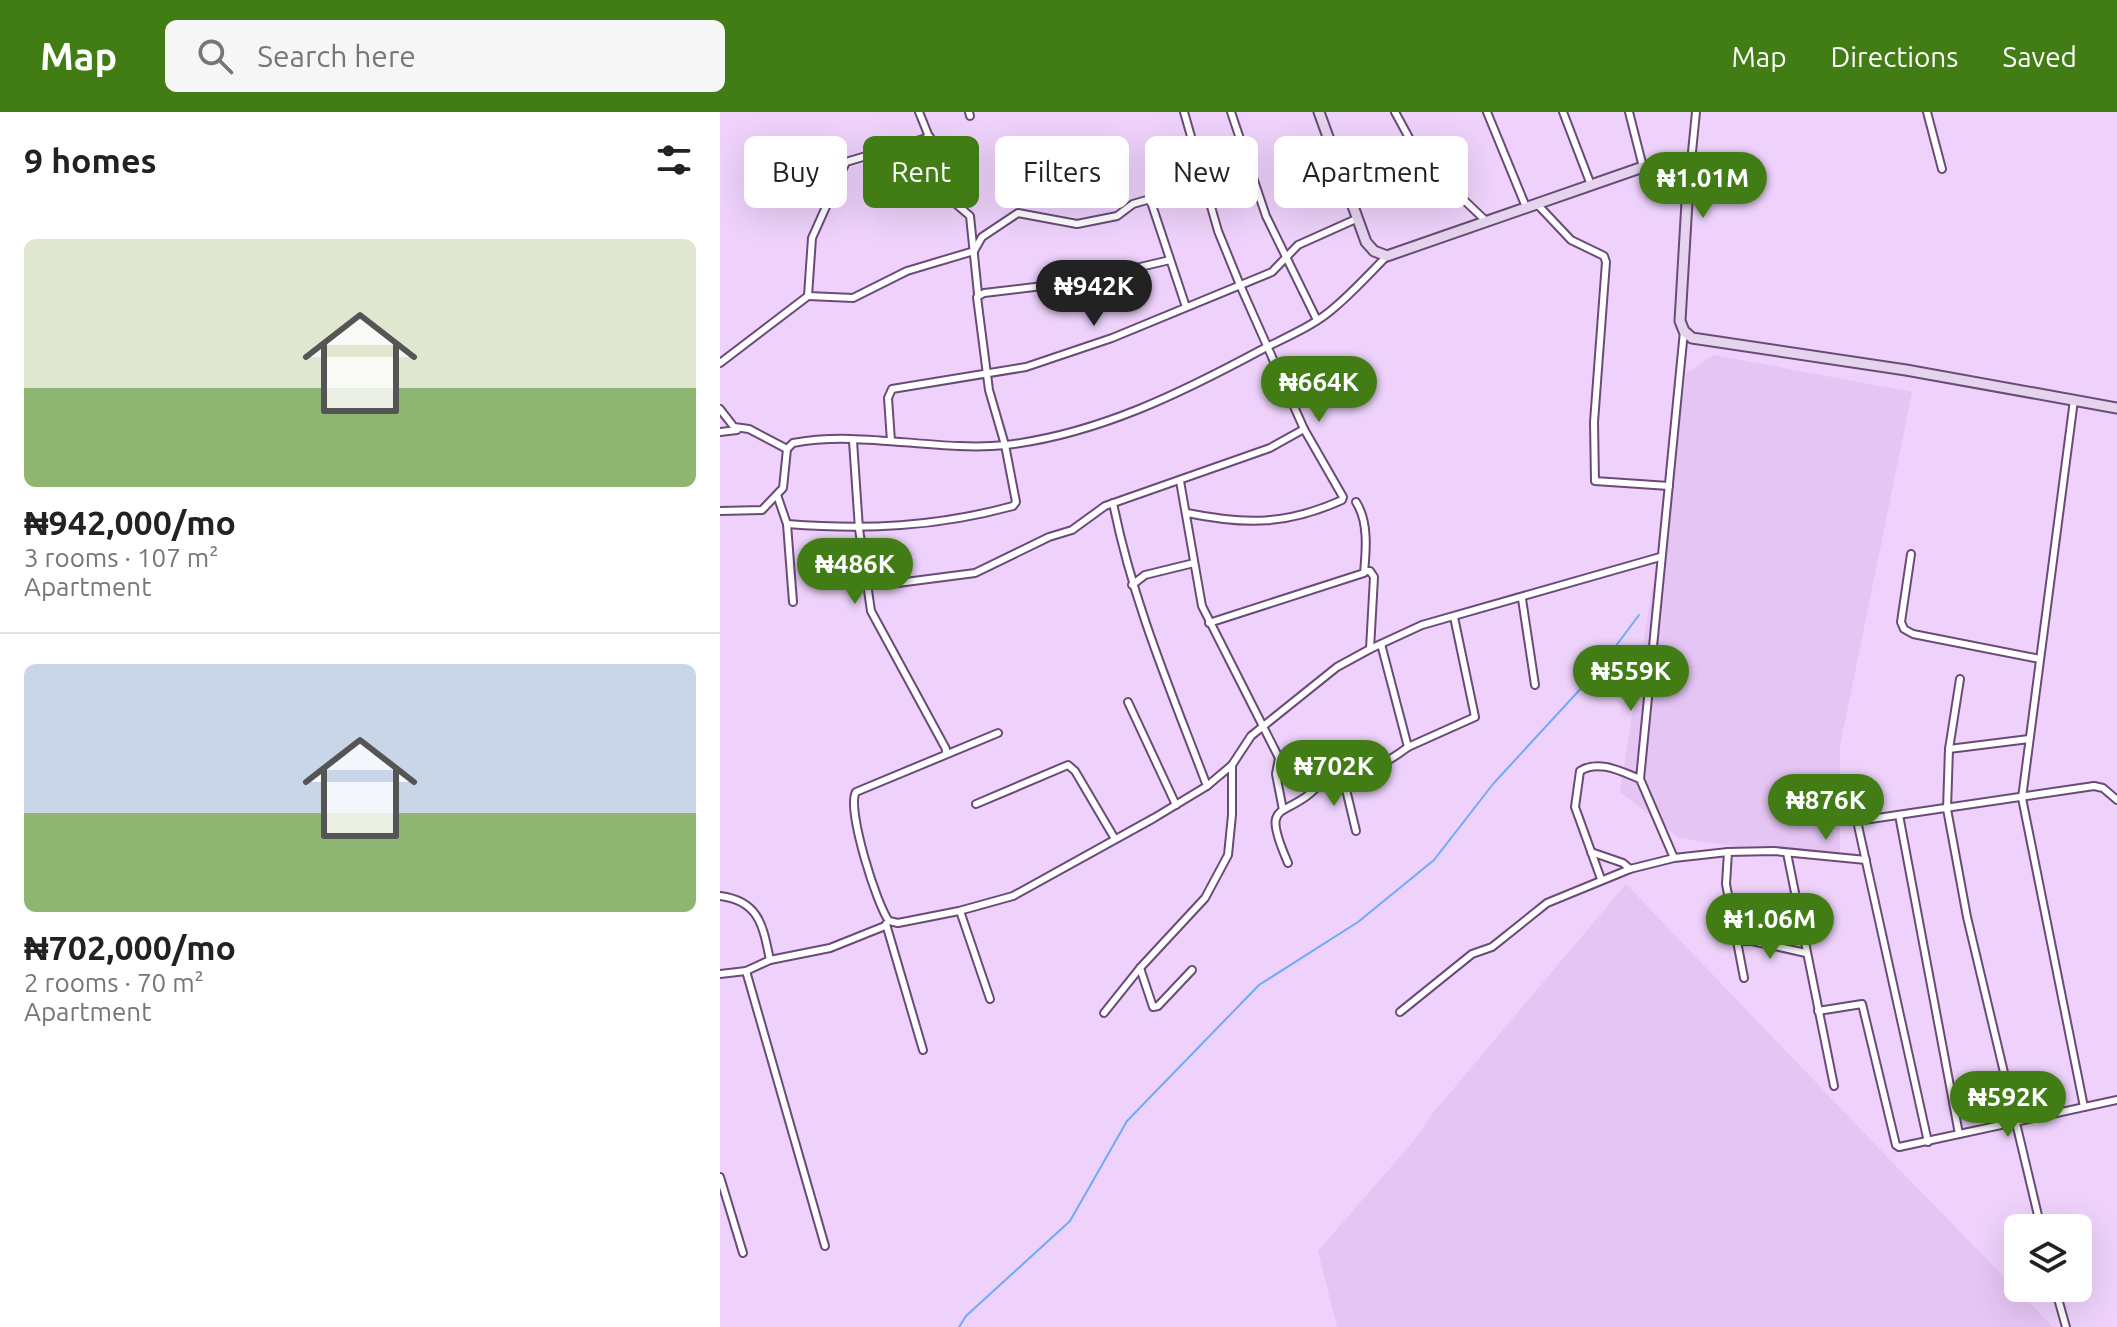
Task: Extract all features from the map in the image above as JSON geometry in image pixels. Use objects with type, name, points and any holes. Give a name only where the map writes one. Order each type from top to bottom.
[{"type":"street","points":[[919,112],[930,136]]},
{"type":"street","points":[[1184,112],[1191,136]]},
{"type":"street","points":[[1231,112],[1266,216],[1317,320]]},
{"type":"street","points":[[1319,112],[1366,242],[1374,251],[1387,256]]},
{"type":"street","points":[[1395,112],[1420,158],[1486,221]]},
{"type":"street","points":[[1487,112],[1526,207]]},
{"type":"street","points":[[1563,112],[1591,185]]},
{"type":"street","points":[[1629,112],[1643,167]]},
{"type":"street","points":[[1696,112],[1688,185],[1680,321],[1684,331],[1692,338],[1906,370],[2117,408]]},
{"type":"street","points":[[1927,112],[1942,169]]},
{"type":"street","points":[[808,296],[812,238],[846,162],[863,157]]},
{"type":"street","points":[[720,511],[762,510],[783,488],[787,449],[793,443],[891,441],[1005,445],[1118,419],[1317,320],[1334,309],[1387,256],[1643,167],[1667,164],[1681,171],[1688,185]]},
{"type":"street","points":[[720,363],[808,296],[853,298],[907,271],[974,251],[982,237],[1018,213],[1077,224],[1117,216],[1133,204],[1145,200]]},
{"type":"street","points":[[1537,204],[1571,240],[1604,256],[1606,262],[1594,422],[1595,481],[1669,486]]},
{"type":"street","points":[[787,524],[859,529],[916,525],[1013,506],[1016,502],[986,373],[970,216],[961,208]]},
{"type":"street","points":[[1153,208],[1186,307]]},
{"type":"street","points":[[1187,513],[1230,521],[1282,520],[1314,512],[1342,500],[1304,429],[1240,285],[1212,208]]},
{"type":"street","points":[[891,441],[888,398],[892,389],[1044,362],[1272,272],[1298,245],[1356,219]]},
{"type":"street","points":[[978,294],[1076,282],[1170,260]]},
{"type":"street","points":[[1674,858],[1640,779],[1684,331]]},
{"type":"street","points":[[2074,400],[2022,798],[2084,1107]]},
{"type":"street","points":[[720,409],[734,427],[749,429],[787,449]]},
{"type":"street","points":[[720,432],[749,429]]},
{"type":"street","points":[[866,582],[890,584],[975,573],[1049,537],[1072,530],[1113,503],[1270,448],[1304,429]]},
{"type":"street","points":[[853,441],[859,529],[871,611],[946,753]]},
{"type":"street","points":[[1180,481],[1202,606],[1279,758],[1298,771],[1324,779],[1373,768],[1408,747],[1475,717],[1454,617]]},
{"type":"street","points":[[777,495],[787,524],[793,602]]},
{"type":"street","points":[[1356,502],[1363,517],[1366,537],[1365,571]]},
{"type":"street","points":[[1113,503],[1132,585],[1207,786]]},
{"type":"street","points":[[1911,554],[1901,622],[1904,629],[1913,634],[2040,659]]},
{"type":"street","points":[[720,974],[746,971],[770,960],[830,948],[887,924],[960,911],[1013,896],[1207,786],[1232,765],[1242,747],[1263,727],[1337,667],[1370,649],[1422,625],[1522,599],[1600,572],[1660,557]]},
{"type":"street","points":[[1132,585],[1145,575],[1194,563]]},
{"type":"street","points":[[1209,623],[1370,571],[1374,577],[1370,649]]},
{"type":"street","points":[[1522,599],[1535,685]]},
{"type":"street","points":[[1381,644],[1408,747]]},
{"type":"street","points":[[1960,679],[1949,749],[1947,809],[1967,917],[2038,1214]]},
{"type":"street","points":[[1128,702],[1176,805]]},
{"type":"street","points":[[923,1050],[855,825],[852,797],[856,792],[908,773],[946,753],[998,733]]},
{"type":"street","points":[[1949,749],[2029,739]]},
{"type":"street","points":[[1279,758],[1276,774],[1283,810]]},
{"type":"street","points":[[976,804],[1068,765],[1075,771],[1115,839]]},
{"type":"street","points":[[1104,1013],[1140,968],[1205,898],[1228,855],[1232,765]]},
{"type":"street","points":[[1601,879],[1575,807],[1580,771],[1584,767],[1603,765],[1640,779]]},
{"type":"street","points":[[1343,777],[1356,831]]},
{"type":"street","points":[[1288,863],[1273,830],[1273,821],[1283,810],[1312,795],[1324,779]]},
{"type":"street","points":[[1928,1142],[1857,821],[2094,786],[2103,788],[2117,800]]},
{"type":"street","points":[[1899,815],[1959,1134]]},
{"type":"street","points":[[1591,852],[1623,863],[1630,869]]},
{"type":"street","points":[[1728,852],[1726,884],[1744,978]]},
{"type":"street","points":[[1400,1012],[1472,954],[1492,947],[1547,903],[1630,869],[1674,858],[1728,852],[1787,853],[1866,860]]},
{"type":"street","points":[[1787,853],[1834,1086]]},
{"type":"street","points":[[720,896],[744,903],[762,921],[770,960]]},
{"type":"street","points":[[960,911],[990,999]]},
{"type":"street","points":[[1738,941],[1752,941],[1806,953]]},
{"type":"street","points":[[1140,968],[1153,1007],[1158,1006],[1192,970]]},
{"type":"street","points":[[746,971],[825,1246]]},
{"type":"street","points":[[1818,1011],[1862,1004],[1896,1145],[1903,1148],[2117,1100]]},
{"type":"street","points":[[720,1177],[743,1253]]},
{"type":"street","points":[[2059,1302],[2066,1327]]},
{"type":"shaded area","points":[[1714,355],[1912,392],[1840,746],[1840,862],[1679,838],[1620,792],[1686,373]]},
{"type":"shaded area","points":[[1626,884],[2004,1277],[2004,1302],[2029,1302],[2053,1327],[1337,1327],[1318,1251],[1416,1138],[1432,1114]]},
{"type":"waterway","points":[[959,1327],[966,1316],[1070,1221],[1127,1121],[1259,985],[1358,922],[1434,860],[1493,784],[1597,671],[1639,615]]}]
